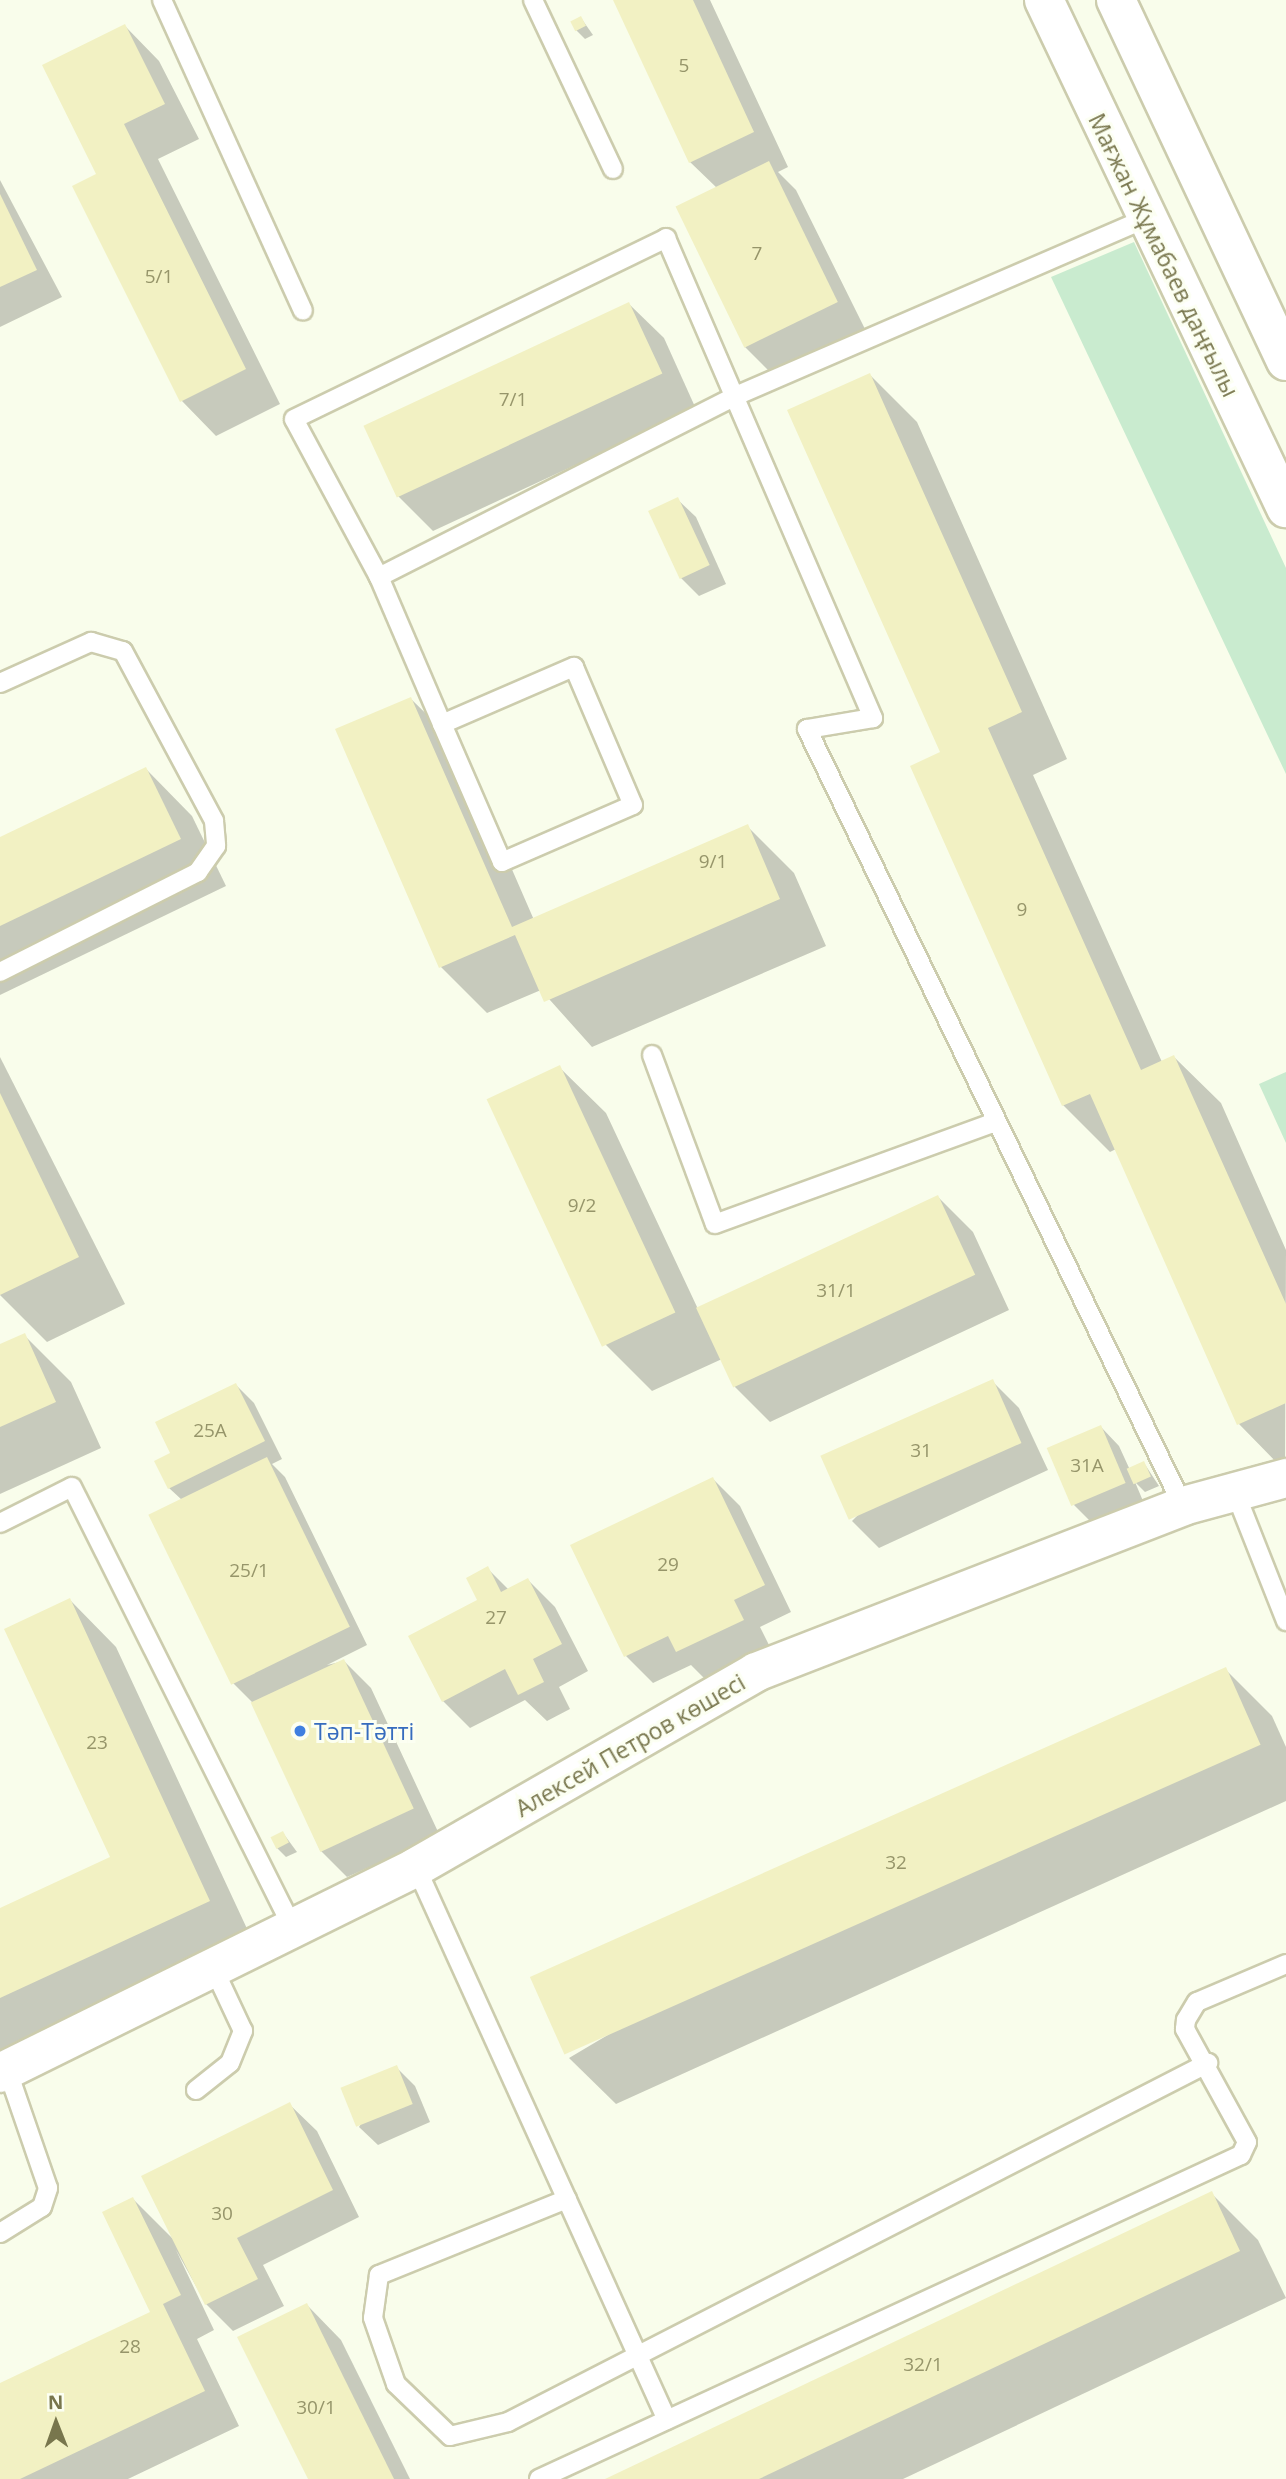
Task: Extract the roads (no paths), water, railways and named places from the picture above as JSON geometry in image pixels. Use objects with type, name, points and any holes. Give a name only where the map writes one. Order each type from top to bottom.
[{"type":"street","name":"Мағжан Жұмабаев даңғылы","points":[[1044,0],[1145,219],[1286,508]]},
{"type":"street","points":[[1116,0],[1286,362]]},
{"type":"street","name":"Алексей Петров көшесі","points":[[4,2071],[416,1867],[756,1672],[1183,1506],[1286,1478]]},
{"type":"lane","points":[[162,0],[303,311]]},
{"type":"lane","points":[[533,0],[613,169]]},
{"type":"lane","points":[[379,577],[738,395],[1145,219]]},
{"type":"lane","points":[[442,724],[573,667],[633,805],[502,862],[442,724],[379,577],[294,419],[666,238],[738,395],[873,718],[807,729],[993,1123],[1183,1506]]},
{"type":"lane","points":[[0,683],[91,642],[123,651],[214,821],[216,846],[198,872],[0,972]]},
{"type":"lane","points":[[652,1055],[715,1224],[993,1123]]},
{"type":"lane","points":[[0,1523],[72,1488],[293,1928]]},
{"type":"lane","points":[[1236,1492],[1286,1621]]},
{"type":"lane","points":[[416,1867],[667,2420]]},
{"type":"lane","points":[[539,2479],[1241,2155],[1247,2142],[1208,2063],[1185,2029],[1196,2002],[1286,1964]]},
{"type":"lane","points":[[196,2090],[230,2063],[243,2031],[213,1967]]},
{"type":"lane","points":[[566,2199],[379,2275],[373,2318],[396,2384],[450,2436],[508,2422],[637,2352],[1208,2063]]},
{"type":"lane","points":[[0,2233],[42,2207],[48,2188],[4,2071]]},
{"type":"place","name":"Тәп-Тәтті","points":[[300,1731]]}]
